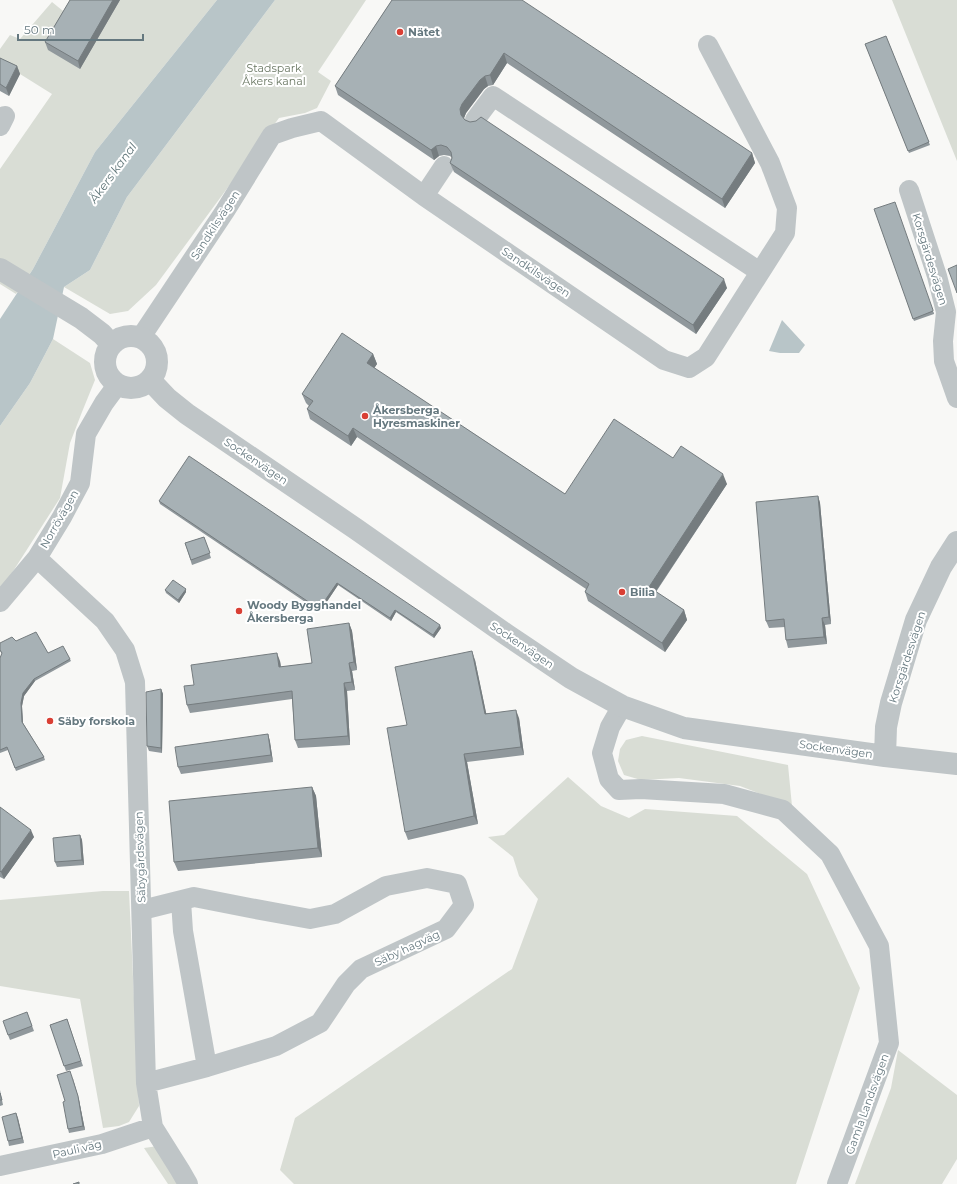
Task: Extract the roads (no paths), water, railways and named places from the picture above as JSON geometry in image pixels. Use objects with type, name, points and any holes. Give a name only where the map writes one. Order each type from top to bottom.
[{"type":"street","name":"Sandkilsvägen","points":[[141,337],[225,210],[272,135],[292,128],[321,121],[424,196],[664,360],[689,368],[706,357],[785,233],[787,208],[770,163],[708,45]]},
{"type":"street","points":[[475,120],[493,96],[760,272]]},
{"type":"street","points":[[424,196],[444,166]]},
{"type":"street","name":"Korsgärdesvägen","points":[[909,190],[937,276],[946,312],[944,361],[957,398]]},
{"type":"street","points":[[0,269],[82,318],[102,334],[111,344]]},
{"type":"street","points":[[130,335],[141,337],[153,346],[157,356],[157,366],[154,376],[142,386],[127,388],[118,384],[110,377],[105,366],[107,352],[111,344],[123,337],[130,335]]},
{"type":"street","name":"Sockenvägen","points":[[150,380],[167,398],[187,414],[571,678],[622,706],[684,728],[884,756],[957,764]]},
{"type":"street","name":"Norrövägen","points":[[0,602],[37,558],[62,517],[80,483],[86,434],[104,403],[118,384]]},
{"type":"street","name":"Korsgärdesvägen","points":[[884,756],[886,727],[891,703],[916,620],[941,567],[957,542]]},
{"type":"street","name":"Säbygårdsvägen","points":[[37,558],[105,621],[125,650],[135,682],[146,1083],[153,1127],[188,1184]]},
{"type":"street","name":"Gamla Landsvägen","points":[[622,706],[610,727],[602,753],[609,779],[620,790],[641,789],[724,794],[783,810],[830,854],[879,946],[889,1043],[837,1184]]},
{"type":"street","name":"Säby hagväg","points":[[142,910],[194,898],[310,918],[335,914],[386,886],[427,878],[457,884],[464,905],[446,929],[361,969],[346,984],[320,1023],[276,1046],[207,1067],[146,1083]]},
{"type":"street","points":[[181,901],[183,932],[207,1067]]},
{"type":"street","name":"Pauli väg","points":[[0,1166],[102,1144],[153,1127]]},
{"type":"water","name":"Åkers kanal","points":[[217,0],[275,0],[127,197],[90,270],[64,287],[53,339],[30,383],[0,426],[0,319],[33,269],[95,152]]},
{"type":"water","points":[[782,320],[805,345],[799,353],[780,353],[769,351]]},
{"type":"place","name":"Nätet","points":[[400,32]]},
{"type":"place","name":"Åkersberga Hyresmaskiner","points":[[365,416]]},
{"type":"place","name":"Bilia","points":[[622,592]]},
{"type":"place","name":"Woody Bygghandel Åkersberga","points":[[239,611]]},
{"type":"place","name":"Säby forskola","points":[[50,721]]},
{"type":"park label","name":"Stadspark Åkers kanal","points":[[274,74]]}]
